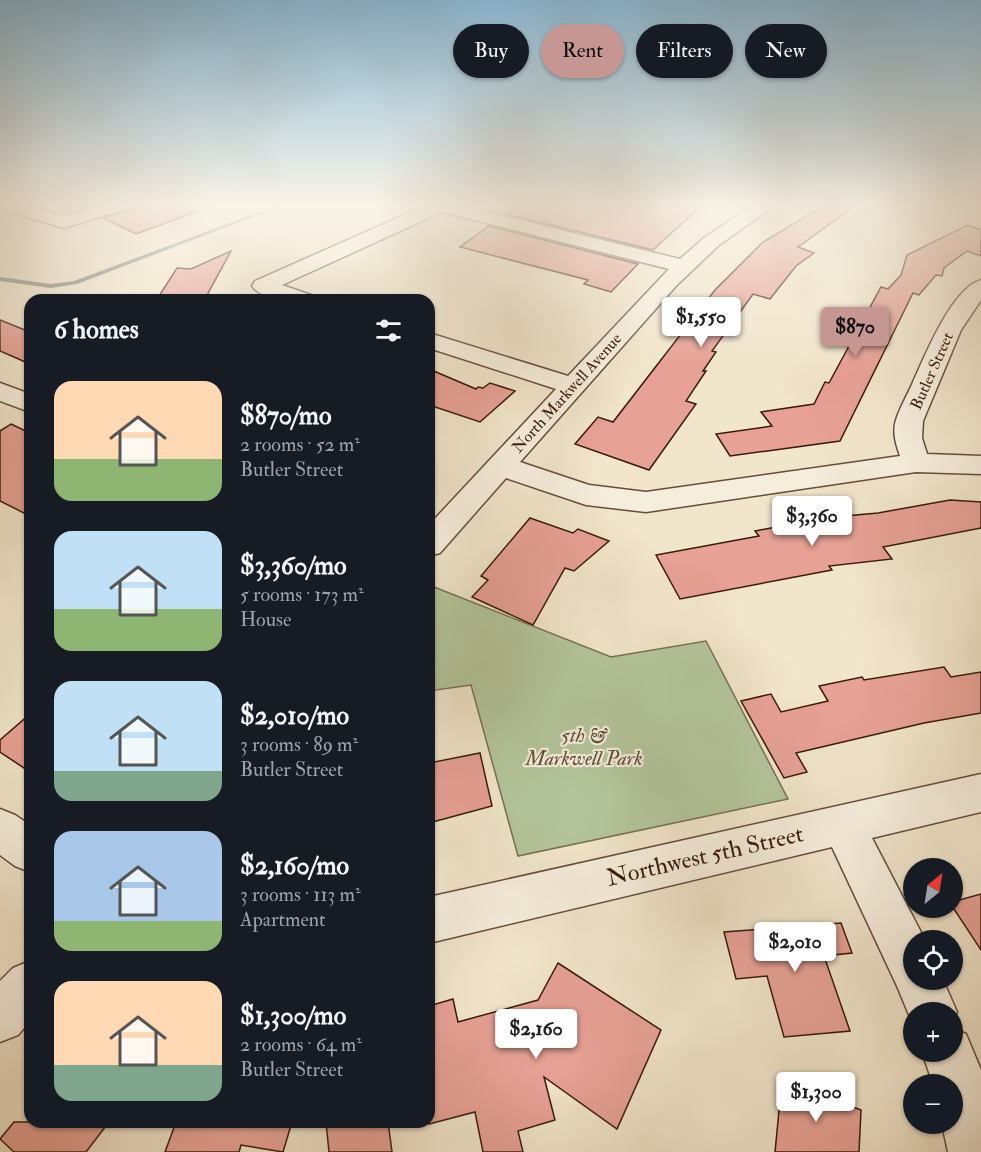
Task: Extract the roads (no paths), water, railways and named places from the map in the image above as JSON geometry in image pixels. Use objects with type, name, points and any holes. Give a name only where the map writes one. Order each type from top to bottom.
[{"type":"street","points":[[286,294],[263,286],[325,258]]},
{"type":"street","points":[[650,258],[684,266]]},
{"type":"street","name":"North Markwell Avenue","points":[[435,538],[693,258]]},
{"type":"street","name":"Butler Street","points":[[916,463],[908,438],[909,421],[949,330],[962,308],[981,287]]},
{"type":"street","points":[[435,342],[574,386]]},
{"type":"street","points":[[0,391],[24,401]]},
{"type":"street","points":[[501,466],[586,495],[646,502],[916,463],[981,465]]},
{"type":"street","name":"Northwest 5th Street","points":[[435,919],[981,793]]},
{"type":"street","points":[[843,824],[903,947]]},
{"type":"street","points":[[0,829],[24,847]]},
{"type":"street","points":[[0,1017],[24,991]]},
{"type":"street","points":[[952,1062],[958,1077],[975,1152]]},
{"type":"waterway","points":[[0,279],[51,286],[75,283],[142,258]]},
{"type":"park label","name":"5th & Markwell Park","points":[[584,746]]}]
